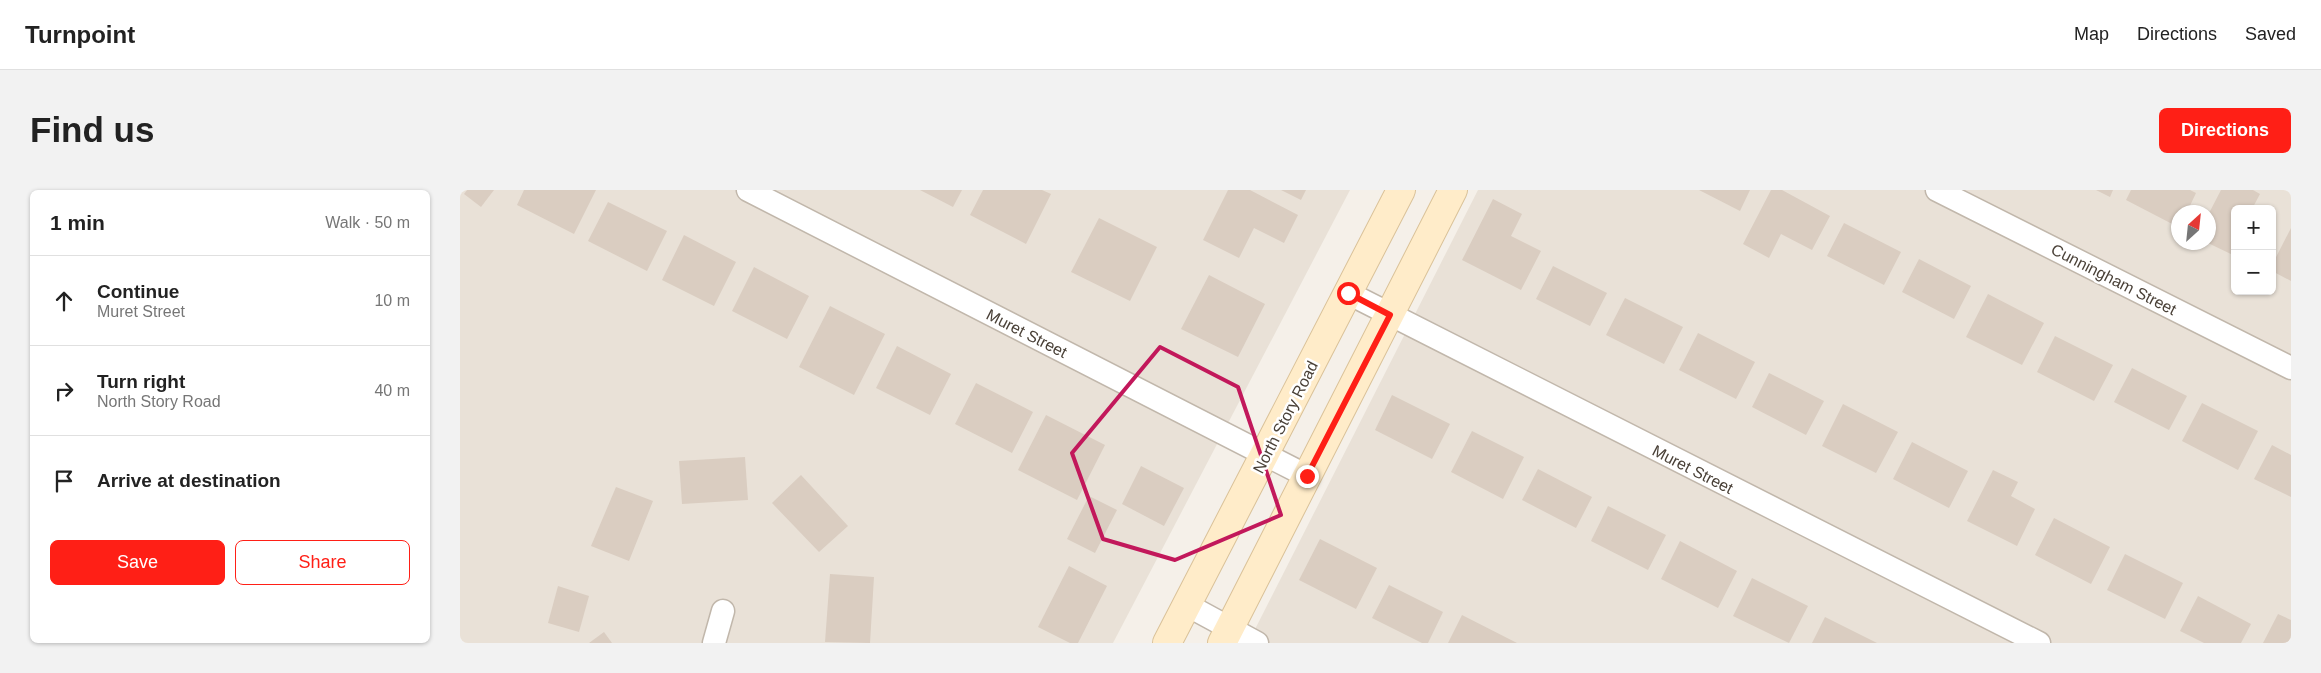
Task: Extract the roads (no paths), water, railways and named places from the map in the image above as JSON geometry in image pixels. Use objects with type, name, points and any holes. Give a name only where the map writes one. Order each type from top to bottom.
[{"type":"main road","name":"North Story Road","points":[[1167,643],[1401,190]]},
{"type":"main road","points":[[1225,636],[1453,190]]},
{"type":"street","name":"Muret Street","points":[[748,190],[1307,476]]},
{"type":"street","name":"Cunningham Street","points":[[1937,190],[2291,368]]},
{"type":"street","name":"Muret Street","points":[[1348,293],[2039,643]]},
{"type":"street","points":[[1188,604],[1225,636],[1257,643]]},
{"type":"street","points":[[714,643],[723,611]]}]
